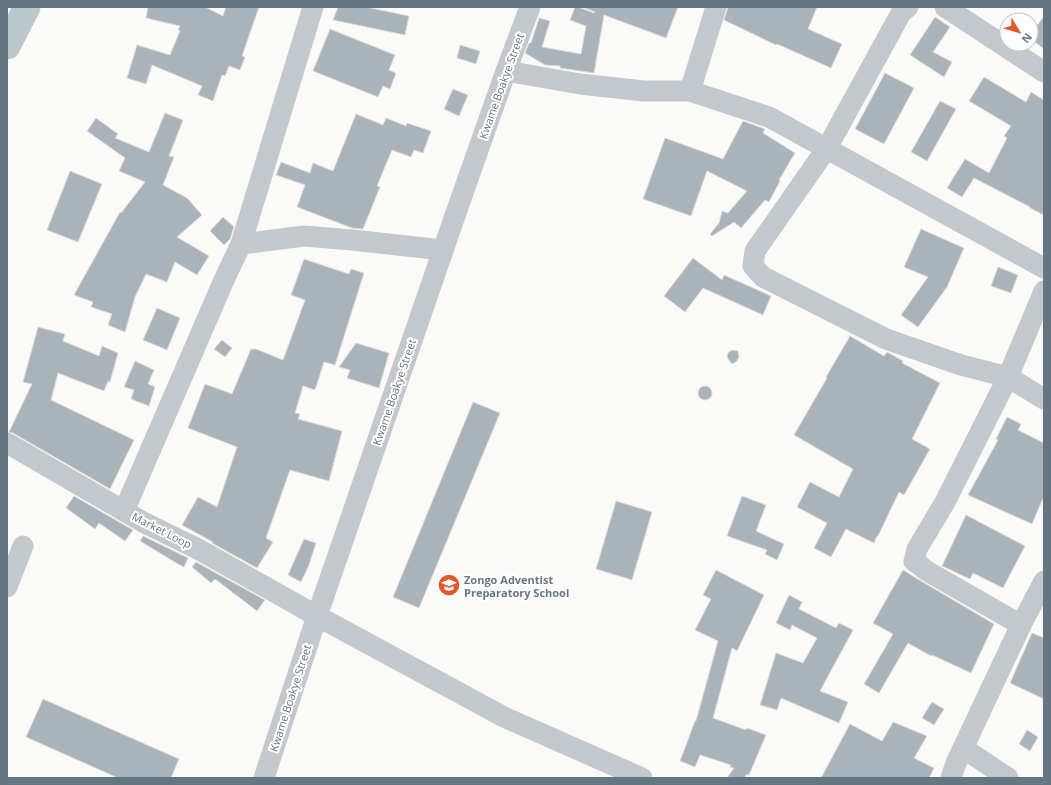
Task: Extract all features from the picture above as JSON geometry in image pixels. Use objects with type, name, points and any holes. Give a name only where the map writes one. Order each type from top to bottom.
[{"type":"street","points":[[124,510],[241,244],[313,7]]},
{"type":"street","points":[[690,91],[716,7]]},
{"type":"street","points":[[908,7],[901,13],[827,148],[756,251],[753,266],[763,277],[886,339],[961,365],[1008,377],[1044,399]]},
{"type":"street","points":[[945,7],[1044,72]]},
{"type":"street","name":"Kwame Boakye Street","points":[[264,778],[317,616],[506,72],[525,8]]},
{"type":"street","points":[[506,72],[580,84],[644,91],[690,91],[769,117],[1044,268]]},
{"type":"street","points":[[241,244],[304,236],[443,250]]},
{"type":"street","points":[[1021,625],[927,571],[914,561],[917,549],[945,502],[1008,377],[1044,291]]},
{"type":"street","name":"Market Loop","points":[[7,443],[143,522],[198,549],[317,616],[504,717],[642,778]]},
{"type":"street","points":[[7,587],[23,546]]},
{"type":"street","points":[[951,778],[956,763],[1021,625],[1044,581]]},
{"type":"street","points":[[963,748],[1008,778]]},
{"type":"building","points":[[148,7],[205,7],[223,16],[226,7],[259,7],[242,56],[245,57],[240,70],[229,66],[225,76],[222,75],[213,101],[198,95],[202,86],[152,65],[146,84],[127,78],[137,45],[170,55],[180,31],[178,30],[180,26],[146,18]]},
{"type":"building","points":[[338,7],[366,7],[409,16],[405,35],[333,20]]},
{"type":"building","points":[[575,7],[594,13],[595,12],[585,8],[678,7],[666,38],[604,15],[594,73],[560,68],[560,66],[545,65],[525,53],[529,43],[531,43],[539,18],[550,21],[542,47],[581,54],[586,26],[570,20]]},
{"type":"building","points":[[728,7],[817,7],[808,29],[842,44],[831,68],[777,44],[776,45],[724,20]]},
{"type":"building","points":[[1044,16],[1044,49],[1039,45],[1039,23]]},
{"type":"building","points":[[935,17],[950,27],[933,52],[952,62],[944,77],[910,55]]},
{"type":"building","points":[[330,29],[395,55],[389,70],[396,73],[390,89],[383,86],[378,97],[313,71]]},
{"type":"building","points":[[460,45],[480,51],[476,64],[457,58]]},
{"type":"building","points":[[885,73],[914,88],[884,144],[855,129]]},
{"type":"building","points":[[984,77],[1026,102],[1031,92],[1044,100],[1044,215],[974,178],[962,197],[947,188],[965,159],[989,173],[1007,138],[1004,136],[1011,126],[969,101]]},
{"type":"building","points":[[453,89],[468,95],[459,116],[444,109]]},
{"type":"building","points":[[940,101],[956,109],[927,161],[911,152]]},
{"type":"building","points":[[165,113],[183,120],[169,156],[174,157],[163,185],[187,198],[202,215],[177,237],[209,256],[197,275],[175,262],[167,282],[146,274],[135,297],[125,332],[108,325],[112,314],[91,307],[93,302],[74,295],[120,212],[121,213],[145,182],[119,171],[125,158],[87,131],[96,118],[118,134],[115,138],[149,152]]},
{"type":"building","points":[[356,114],[383,125],[386,118],[406,126],[407,123],[431,131],[423,153],[414,150],[411,157],[392,150],[377,186],[380,187],[363,229],[352,228],[297,207],[305,185],[276,175],[281,162],[310,173],[313,163],[333,171]]},
{"type":"building","points":[[743,121],[765,129],[763,133],[795,153],[779,180],[780,181],[769,202],[765,200],[741,228],[734,222],[712,236],[710,234],[719,223],[722,211],[728,213],[747,191],[707,171],[691,216],[643,199],[665,138],[723,159]]},
{"type":"building","points":[[70,171],[102,184],[78,242],[47,230]]},
{"type":"building","points":[[223,217],[234,227],[230,239],[224,245],[210,231]]},
{"type":"building","points":[[921,229],[964,248],[947,287],[918,327],[901,315],[928,277],[904,267]]},
{"type":"building","points":[[693,258],[722,280],[724,275],[771,296],[763,315],[703,288],[685,312],[664,296]]},
{"type":"building","points":[[304,259],[349,274],[351,269],[364,273],[335,365],[324,362],[315,390],[303,386],[295,413],[300,414],[298,419],[342,431],[329,481],[290,470],[266,538],[273,542],[257,568],[182,525],[198,497],[217,507],[237,447],[188,428],[205,384],[232,394],[251,349],[256,349],[283,360],[305,300],[291,295]]},
{"type":"building","points":[[998,267],[1018,275],[1011,293],[991,286]]},
{"type":"building","points":[[157,308],[180,318],[167,350],[143,340]]},
{"type":"building","points":[[38,327],[65,334],[63,341],[99,356],[102,346],[118,353],[110,382],[108,381],[104,391],[58,373],[51,400],[134,440],[110,489],[9,432],[32,384],[23,382]]},
{"type":"building","points":[[850,336],[884,356],[887,352],[903,361],[902,363],[940,383],[912,439],[930,449],[904,495],[899,492],[874,543],[846,529],[831,557],[814,548],[827,523],[797,507],[810,482],[839,497],[853,469],[794,435]]},
{"type":"building","points":[[222,340],[232,348],[225,357],[214,349]]},
{"type":"building","points":[[356,343],[389,353],[379,388],[347,378],[350,370],[339,367]]},
{"type":"building","points":[[732,350],[738,351],[739,357],[737,361],[732,364],[727,355]]},
{"type":"building","points":[[135,361],[154,370],[148,384],[155,387],[149,406],[131,399],[134,390],[124,387]]},
{"type":"building","points":[[705,386],[710,388],[712,393],[710,398],[705,400],[700,398],[698,393],[700,388]]},
{"type":"building","points":[[473,402],[500,413],[419,608],[393,597]]},
{"type":"building","points":[[1007,417],[1021,424],[1018,430],[1044,443],[1044,496],[1032,524],[968,495],[998,440],[996,439]]},
{"type":"building","points":[[74,496],[133,530],[125,541],[99,523],[95,529],[66,508]]},
{"type":"building","points":[[742,496],[766,505],[756,531],[784,544],[777,560],[765,554],[767,550],[727,536]]},
{"type":"building","points":[[616,501],[652,512],[632,580],[596,569]]},
{"type":"building","points":[[966,515],[1025,546],[1003,588],[973,573],[970,579],[942,566]]},
{"type":"building","points":[[143,536],[188,558],[184,567],[140,541]]},
{"type":"building","points":[[304,539],[316,543],[309,565],[301,582],[288,575]]},
{"type":"building","points":[[196,562],[265,600],[257,611],[215,579],[211,583],[192,567]]},
{"type":"building","points":[[716,570],[764,595],[737,651],[732,648],[713,718],[746,730],[747,728],[766,735],[749,775],[747,774],[744,778],[727,778],[734,768],[730,767],[731,765],[700,755],[695,767],[680,761],[696,721],[718,641],[695,630],[711,599],[703,595]]},
{"type":"building","points":[[903,570],[994,624],[971,673],[932,655],[931,656],[908,643],[879,693],[864,684],[893,634],[873,623]]},
{"type":"building","points":[[789,595],[802,602],[799,609],[836,628],[839,623],[853,630],[820,691],[848,702],[839,723],[781,698],[777,710],[760,705],[776,653],[803,663],[817,638],[792,625],[790,630],[776,623]]},
{"type":"building","points":[[1032,633],[1044,638],[1044,699],[1010,683]]},
{"type":"building","points":[[43,699],[179,759],[171,778],[118,778],[26,737]]},
{"type":"building","points":[[932,702],[944,709],[934,725],[922,718]]},
{"type":"building","points":[[893,722],[927,736],[914,758],[934,768],[929,778],[821,778],[850,724],[882,741]]},
{"type":"building","points":[[1027,730],[1038,737],[1030,751],[1019,744]]},
{"type":"waterway","points":[[7,46],[27,7]]},
{"type":"place","name":"Zongo Adventist Preparatory School","points":[[449,585]]}]
